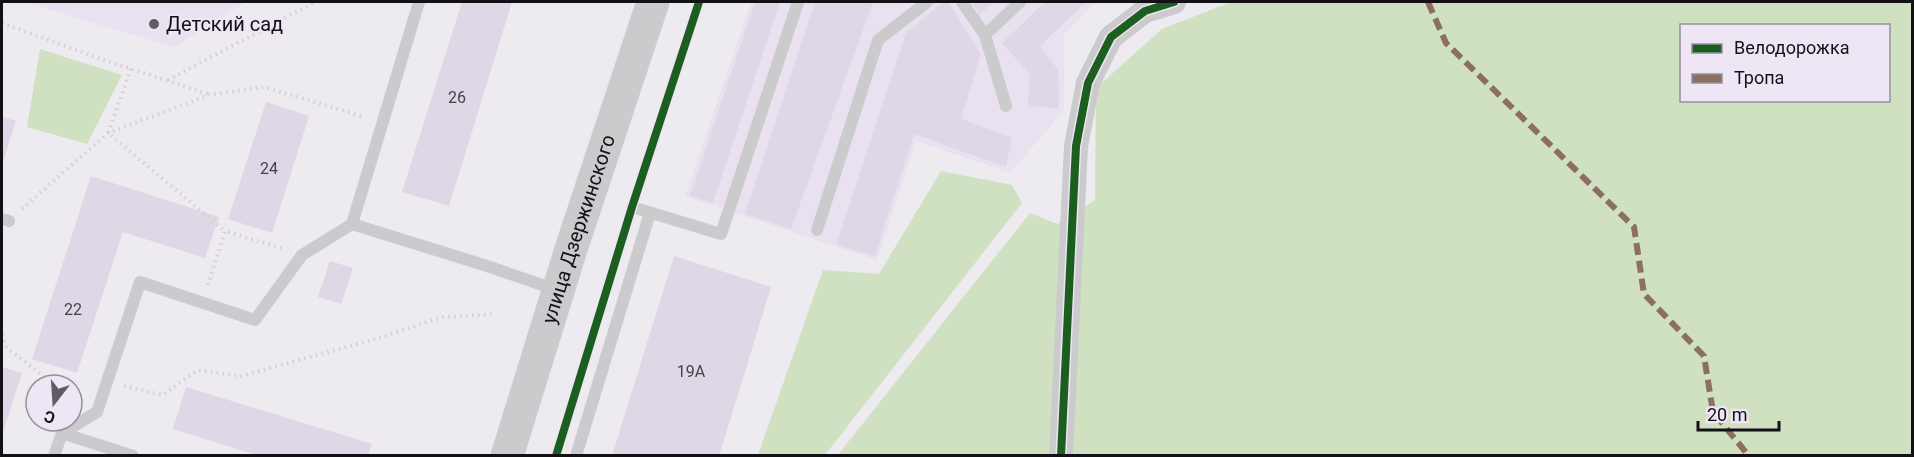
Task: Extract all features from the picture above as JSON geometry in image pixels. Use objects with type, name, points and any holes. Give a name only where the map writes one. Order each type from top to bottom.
[{"type":"main road","name":"улица Дзержинского","points":[[507,456],[653,2]]},
{"type":"street","points":[[1061,456],[1076,146],[1088,83],[1111,36],[1145,11],[1174,2]]},
{"type":"lane","points":[[84,420],[97,412],[140,282],[255,320],[302,255],[352,224],[418,2]]},
{"type":"lane","points":[[632,207],[721,234],[798,2]]},
{"type":"lane","points":[[817,230],[878,40],[927,2]]},
{"type":"lane","points":[[962,2],[985,35],[1006,106]]},
{"type":"lane","points":[[985,35],[1020,2]]},
{"type":"lane","points":[[576,456],[650,213]]},
{"type":"lane","points":[[352,224],[559,291]]},
{"type":"lane","points":[[54,456],[62,433],[133,456]]},
{"type":"path","points":[[167,80],[315,2]]},
{"type":"path","points":[[2,23],[21,32],[209,95]]},
{"type":"path","points":[[108,133],[131,69]]},
{"type":"path","points":[[5,220],[108,133],[209,95],[264,87],[382,122]]},
{"type":"path","points":[[108,133],[225,231],[302,255]]},
{"type":"path","points":[[203,303],[225,231]]},
{"type":"path","points":[[107,382],[164,395],[198,370],[241,376],[372,340],[442,317],[496,314]]},
{"type":"path","points":[[2,335],[7,348],[39,373]]},
{"type":"shaded area","name":"Детский сад","points":[[24,2],[246,2],[174,47]]},
{"type":"shaded area","points":[[751,2],[1095,2],[1064,35],[1064,110],[1010,173],[916,141],[877,260],[685,196]]},
{"type":"green space","points":[[1231,2],[1912,2],[1912,455],[837,456],[1030,213],[1057,224],[1095,200],[1096,88],[1162,29]]},
{"type":"green space","points":[[40,49],[122,75],[87,144],[27,127]]},
{"type":"green space","points":[[941,171],[1012,185],[1022,203],[825,455],[758,455],[823,270],[879,274]]},
{"type":"building","points":[[462,2],[512,2],[449,206],[402,192]]},
{"type":"building","points":[[755,2],[780,2],[713,203],[690,196]]},
{"type":"building","points":[[815,2],[873,2],[791,229],[745,214]]},
{"type":"building","points":[[943,2],[948,2],[981,54],[961,119],[1012,138],[1006,167],[914,134],[875,256],[836,245],[906,33]]},
{"type":"building","points":[[972,2],[994,2],[980,14]]},
{"type":"building","points":[[1045,2],[1086,2],[1040,46],[1058,70],[1059,109],[1028,105],[1030,74],[1002,43]]},
{"type":"building","points":[[266,102],[309,116],[272,233],[228,219]]},
{"type":"building","points":[[2,117],[16,121],[2,165]]},
{"type":"building","points":[[91,176],[219,217],[205,258],[123,232],[77,373],[32,359]]},
{"type":"building","points":[[674,256],[771,287],[719,456],[612,456]]},
{"type":"building","points":[[330,261],[353,268],[341,304],[318,297]]},
{"type":"building","points":[[2,367],[22,373],[2,435]]},
{"type":"building","points":[[186,387],[372,444],[368,456],[259,456],[173,429]]},
{"type":"marked path","points":[[1428,2],[1446,43],[1634,227],[1644,294],[1704,356],[1713,412],[1749,456]]},
{"type":"cycle path","points":[[556,456],[632,207],[699,2]]},
{"type":"cycle path","points":[[1061,456],[1076,146],[1088,83],[1111,37],[1145,11],[1174,2]]},
{"type":"place","name":"Детский сад","points":[[154,24]]}]
